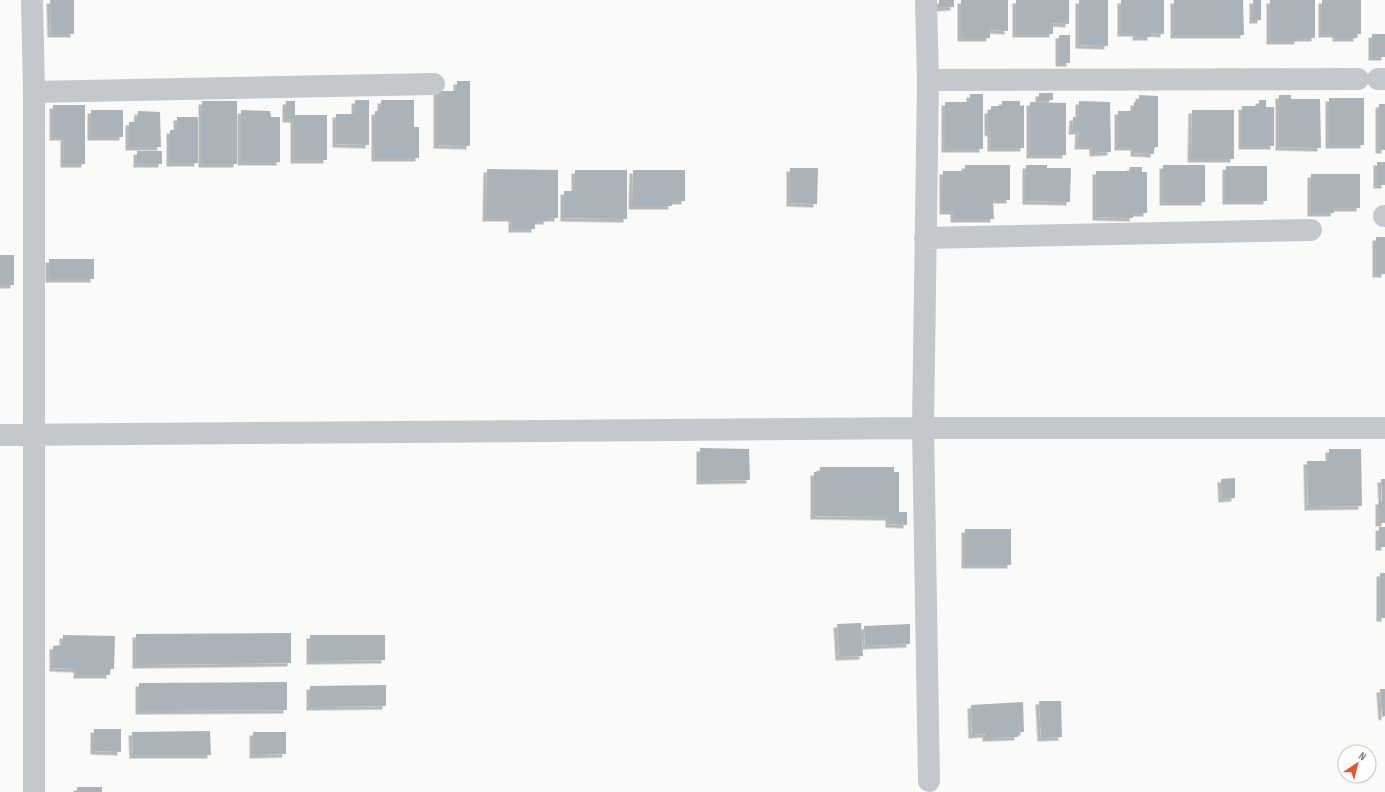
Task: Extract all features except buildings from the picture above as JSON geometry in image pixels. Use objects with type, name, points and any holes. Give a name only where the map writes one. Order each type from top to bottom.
[{"type":"street","points":[[32,0],[34,92],[34,792]]},
{"type":"street","points":[[926,0],[928,80],[923,428],[929,781]]},
{"type":"street","points":[[928,80],[1374,79]]},
{"type":"street","points":[[34,92],[434,84]]},
{"type":"street","points":[[925,238],[1311,230]]},
{"type":"street","points":[[0,435],[923,428],[1385,428]]}]
